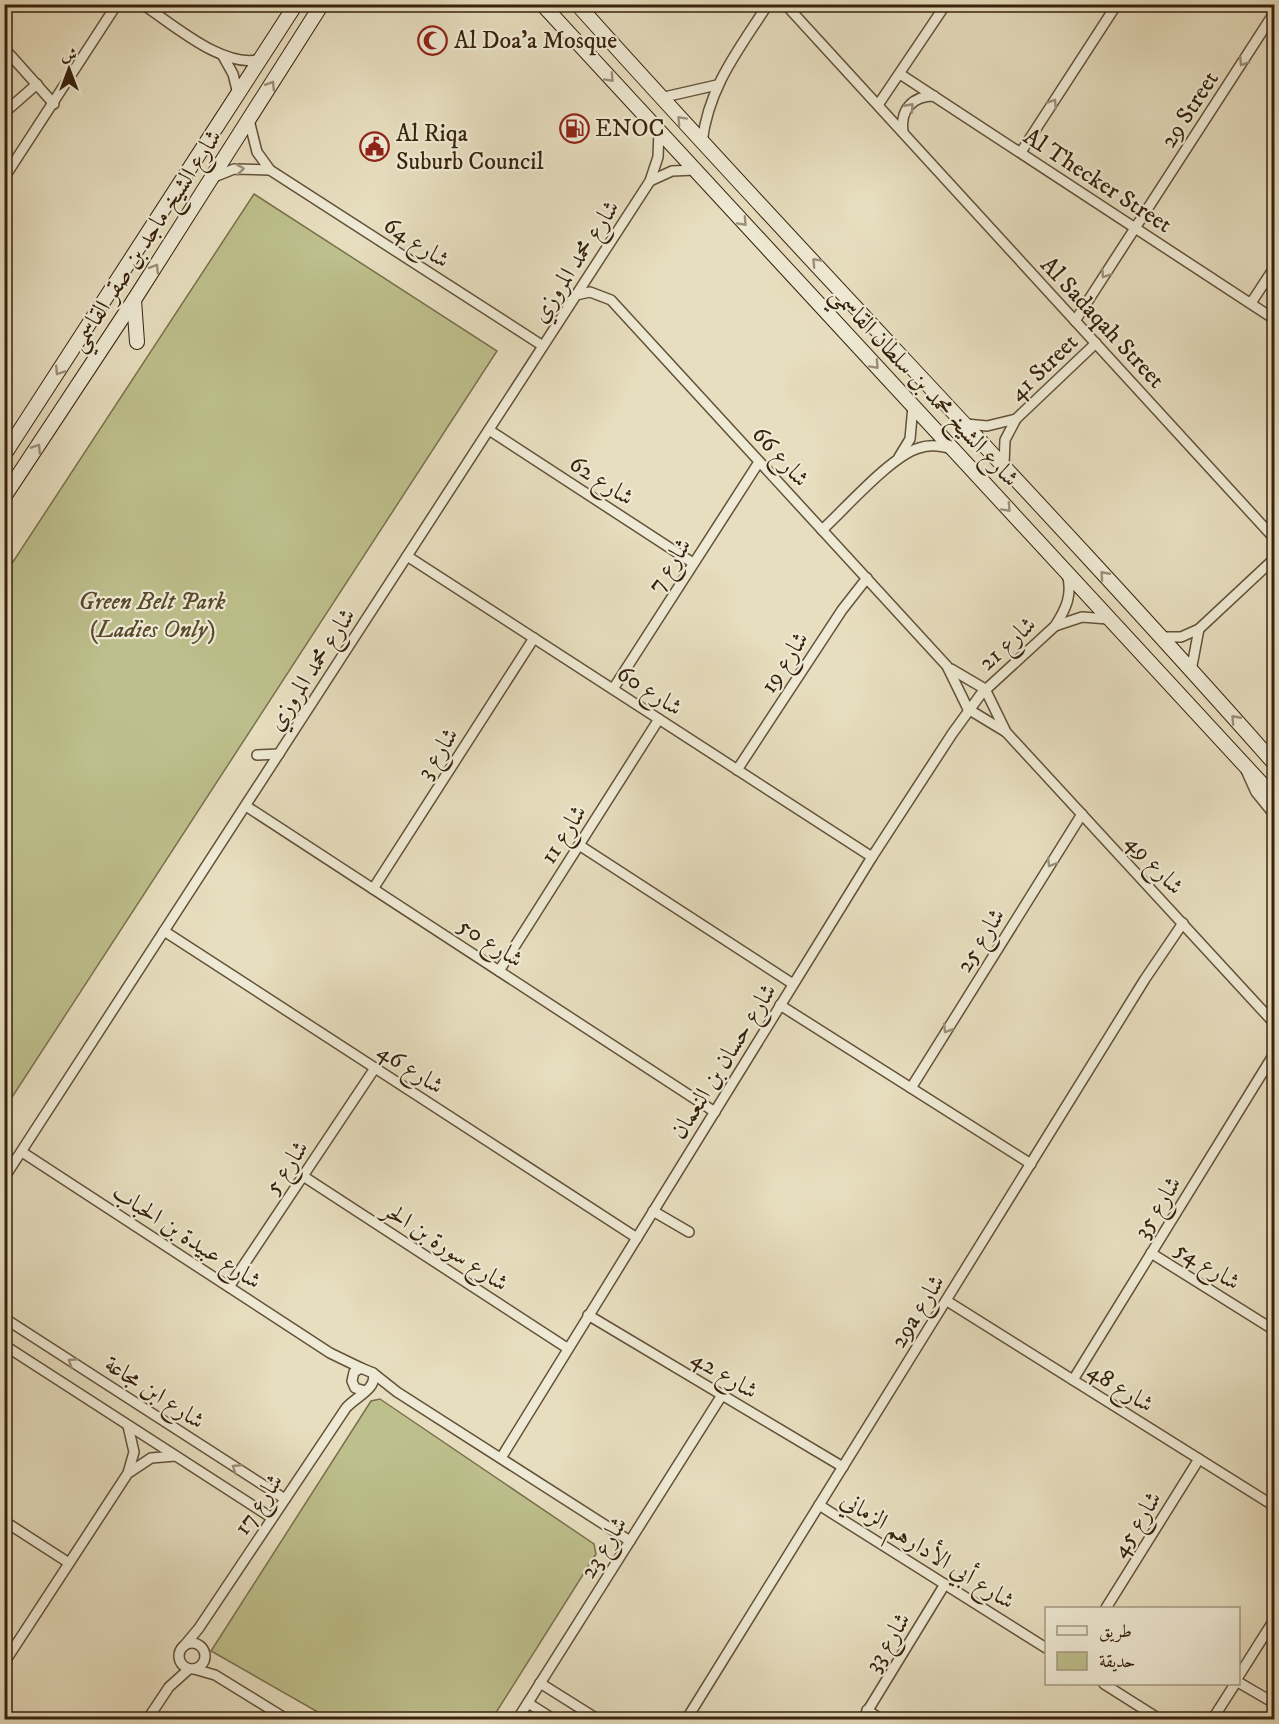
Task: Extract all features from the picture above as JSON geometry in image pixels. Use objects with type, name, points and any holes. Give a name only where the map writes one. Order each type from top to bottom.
[{"type":"main road","name":"شارع الشيخ ماجد بن صقر القاسمي","points":[[4,455],[296,4]]},
{"type":"main road","name":"شارع الشيخ ماجد بن صقر القاسمي","points":[[4,497],[134,300],[322,4]]},
{"type":"main road","name":"شارع الشيخ محمد بن سلطان القاسمي","points":[[542,4],[1275,797]]},
{"type":"main road","name":"شارع الشيخ محمد بن سلطان القاسمي","points":[[577,4],[660,98],[1004,465],[1275,763]]},
{"type":"main road","points":[[134,300],[137,342]]},
{"type":"street","points":[[4,178],[117,4]]},
{"type":"street","points":[[142,4],[223,56],[242,62],[261,59]]},
{"type":"street","points":[[702,142],[706,112],[717,85],[768,4]]},
{"type":"street","points":[[785,4],[878,105],[946,4]]},
{"type":"street","points":[[1021,152],[1117,4]]},
{"type":"street","name":"29 Street","points":[[1075,321],[1275,13]]},
{"type":"street","points":[[4,48],[54,104]]},
{"type":"street","points":[[223,56],[238,94]]},
{"type":"street","name":"Al Thecker Street","points":[[900,74],[1275,319]]},
{"type":"street","points":[[4,114],[37,84]]},
{"type":"street","points":[[660,98],[717,85]]},
{"type":"street","points":[[903,132],[903,113],[908,105],[925,96],[934,96]]},
{"type":"street","name":"Al Sadaqah Street","points":[[878,105],[1275,538]]},
{"type":"street","name":"شارع 64","points":[[249,120],[257,152],[270,170],[543,346]]},
{"type":"street","name":"شارع محمد المروزي","points":[[4,1178],[650,181],[658,157],[659,131]]},
{"type":"street","points":[[212,178],[234,169],[270,170]]},
{"type":"street","points":[[650,181],[672,171],[695,170]]},
{"type":"street","points":[[1251,303],[1275,268]]},
{"type":"street","name":"شارع 66","points":[[576,295],[590,292],[611,300],[946,666],[968,709]]},
{"type":"street","name":"41 Street","points":[[1004,465],[1005,440],[1016,418],[1096,343]]},
{"type":"street","points":[[898,459],[910,439],[913,406]]},
{"type":"street","name":"41 Street","points":[[966,424],[997,425],[1016,418]]},
{"type":"street","name":"شارع 62","points":[[489,430],[693,563]]},
{"type":"street","points":[[822,531],[898,459],[919,447],[952,448]]},
{"type":"street","name":"شارع 7","points":[[612,689],[759,462]]},
{"type":"street","name":"شارع 60","points":[[407,556],[872,857]]},
{"type":"street","points":[[1161,637],[1181,637],[1199,629],[1275,559]]},
{"type":"street","name":"شارع 21","points":[[985,689],[1055,626],[1069,600],[1066,572]]},
{"type":"street","name":"شارع 19","points":[[737,770],[842,610],[867,578]]},
{"type":"street","name":"شارع 21","points":[[1055,626],[1082,617],[1110,619]]},
{"type":"street","points":[[1191,671],[1199,629]]},
{"type":"street","name":"شارع 3","points":[[373,889],[534,638]]},
{"type":"street","name":"شارع 66","points":[[946,666],[985,689]]},
{"type":"street","name":"شارع حسان بن النعمان","points":[[501,1458],[872,857],[968,709],[985,689]]},
{"type":"street","name":"شارع 49","points":[[985,689],[1006,732]]},
{"type":"street","name":"شارع 49","points":[[968,709],[1006,732],[1275,1023]]},
{"type":"street","name":"شارع 11","points":[[499,971],[659,719]]},
{"type":"street","points":[[1260,746],[1275,755]]},
{"type":"street","points":[[256,755],[279,754]]},
{"type":"street","points":[[1247,767],[1257,790],[1275,812]]},
{"type":"street","name":"شارع 50","points":[[246,806],[715,1112]]},
{"type":"street","name":"شارع 25","points":[[911,1088],[1082,814]]},
{"type":"street","points":[[579,845],[793,984]]},
{"type":"street","name":"29a شارع","points":[[687,1719],[1183,923]]},
{"type":"street","name":"شارع 46","points":[[165,931],[636,1238]]},
{"type":"street","points":[[780,1005],[1031,1164]]},
{"type":"street","name":"شارع 35","points":[[1073,1380],[1275,1054]]},
{"type":"street","name":"شارع 5","points":[[229,1287],[375,1068]]},
{"type":"street","name":"شارع عبيدة بن الحباب","points":[[22,1152],[330,1353],[361,1368]]},
{"type":"street","name":"شارع سورة بن الحر","points":[[303,1176],[567,1348]]},
{"type":"street","points":[[653,1211],[689,1232]]},
{"type":"street","name":"شارع 54","points":[[1151,1253],[1275,1330]]},
{"type":"street","name":"شارع 48","points":[[946,1301],[1275,1506]]},
{"type":"street","name":"شارع 42","points":[[588,1315],[843,1467]]},
{"type":"street","name":"شارع ابن مجاعة","points":[[4,1318],[285,1499]]},
{"type":"street","name":"شارع ابن مجاعة","points":[[4,1345],[272,1518]]},
{"type":"street","name":"شارع عبيدة بن الحباب","points":[[330,1353],[352,1380]]},
{"type":"street","points":[[397,1392],[384,1388],[367,1390],[355,1388],[352,1380],[354,1372],[361,1368],[373,1373],[397,1392],[630,1541]]},
{"type":"street","points":[[367,1390],[375,1380],[373,1373]]},
{"type":"street","name":"شارع 17","points":[[346,1408],[352,1380]]},
{"type":"street","name":"شارع 17","points":[[184,1646],[204,1622],[346,1408],[367,1390]]},
{"type":"street","name":"شارع 23","points":[[517,1719],[722,1395]]},
{"type":"street","points":[[4,1663],[128,1473],[134,1452],[128,1426]]},
{"type":"street","points":[[128,1473],[152,1458],[175,1456]]},
{"type":"street","name":"شارع 45","points":[[1107,1607],[1199,1459]]},
{"type":"street","name":"شارع أبي الأدارهم الزماني","points":[[819,1505],[1045,1647]]},
{"type":"street","points":[[4,1521],[69,1563]]},
{"type":"street","name":"شارع 33","points":[[861,1719],[945,1584]]},
{"type":"street","points":[[1240,1675],[1275,1620]]},
{"type":"street","name":"شارع 17","points":[[202,1648],[204,1622]]},
{"type":"street","points":[[147,1719],[169,1687],[184,1646],[195,1644],[202,1648],[204,1659],[215,1675]]},
{"type":"street","points":[[179,1659],[182,1666],[215,1675],[288,1719]]},
{"type":"street","points":[[169,1687],[192,1669],[201,1666],[204,1659]]},
{"type":"street","points":[[540,1683],[599,1719]]},
{"type":"street","points":[[1107,1685],[1161,1719]]},
{"type":"street","points":[[1212,1719],[1236,1685]]},
{"type":"street","points":[[1240,1685],[1275,1703]]},
{"type":"street","points":[[528,1703],[555,1719]]},
{"type":"street","points":[[867,1710],[882,1719]]},
{"type":"green space","name":"Green Belt Park (Ladies Only)","points":[[254,194],[497,351],[5,1108],[5,574]]},
{"type":"green space","points":[[380,1399],[594,1544],[596,1554],[492,1719],[330,1719],[211,1651],[371,1401]]},
{"type":"place","name":"Al Doa'a Mosque","points":[[433,40]]},
{"type":"place","name":"ENOC","points":[[574,128]]},
{"type":"place","name":"Al Riqa Suburb Council","points":[[375,147]]}]
